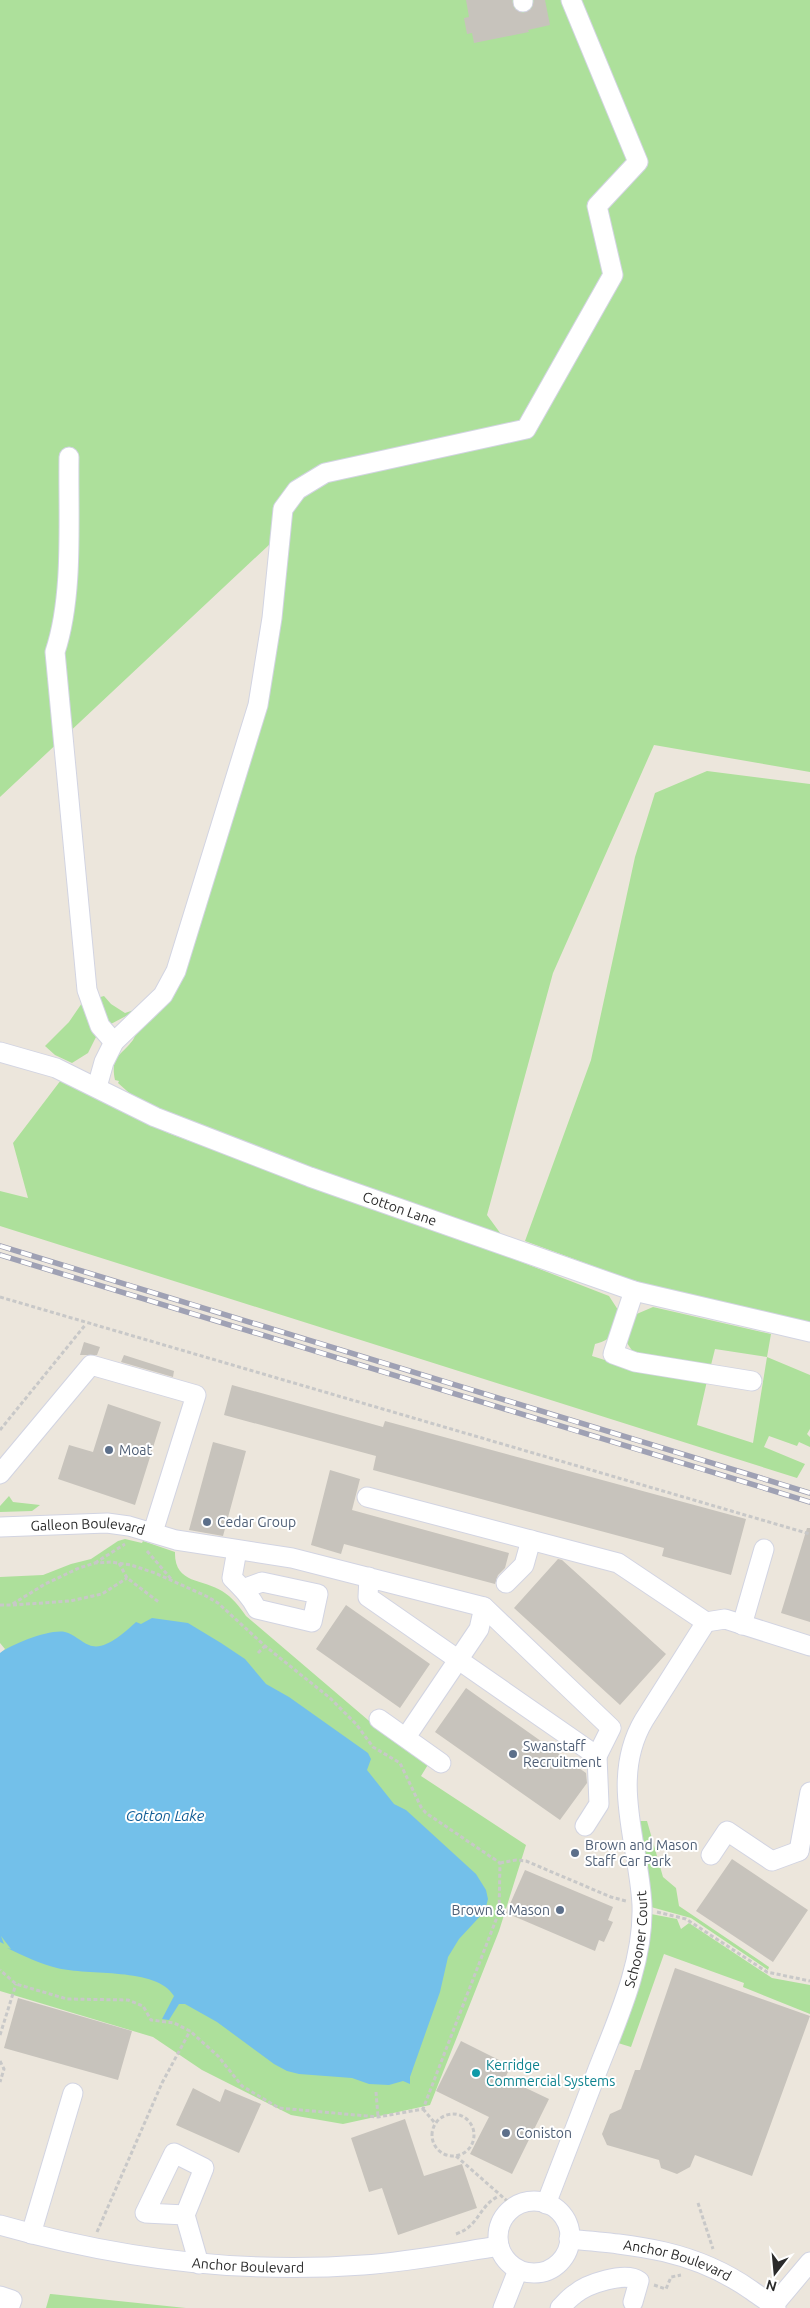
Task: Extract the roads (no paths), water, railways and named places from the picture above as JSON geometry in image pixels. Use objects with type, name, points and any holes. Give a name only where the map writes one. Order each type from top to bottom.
[{"type":"street","points":[[97,1087],[104,1062],[114,1042],[166,991],[176,971],[258,706],[272,618],[283,510],[297,490],[325,473],[526,429],[613,275],[598,206],[638,162],[571,0]]},
{"type":"street","points":[[69,457],[68,572],[61,634],[55,652],[87,990],[100,1026],[114,1042]]},
{"type":"street","name":"Cotton Lane","points":[[0,1052],[49,1066],[97,1087],[155,1117],[310,1177],[634,1291],[777,1326],[810,1332]]},
{"type":"street","points":[[634,1291],[613,1354],[636,1362],[752,1381]]},
{"type":"street","points":[[0,1474],[91,1366],[196,1395],[153,1532]]},
{"type":"street","points":[[367,1497],[618,1563],[706,1622],[725,1619],[810,1646]]},
{"type":"street","name":"Galleon Boulevard","points":[[0,1527],[107,1523],[129,1526],[173,1538],[237,1550],[278,1554],[484,1607]]},
{"type":"street","points":[[506,1583],[524,1564],[531,1540]]},
{"type":"street","points":[[742,1625],[764,1549]]},
{"type":"street","points":[[237,1550],[232,1578],[243,1589]]},
{"type":"street","points":[[369,1576],[368,1597],[597,1756]]},
{"type":"street","points":[[406,1737],[479,1629],[484,1607]]},
{"type":"street","points":[[484,1607],[611,1728],[597,1756],[599,1804],[585,1826]]},
{"type":"street","name":"Schooner Court","points":[[546,2204],[621,2010],[637,1952],[642,1905],[627,1794],[626,1773],[631,1747],[640,1727],[706,1622]]},
{"type":"street","points":[[379,1719],[441,1763]]},
{"type":"street","points":[[712,1855],[727,1831],[772,1861],[804,1855],[810,1792]]},
{"type":"street","points":[[31,2234],[73,2092]]},
{"type":"street","points":[[507,2202],[546,2204],[566,2221],[570,2238],[567,2250],[562,2260],[542,2273],[518,2270],[510,2264],[499,2246],[500,2224],[507,2202]]},
{"type":"street","points":[[185,2215],[199,2264]]},
{"type":"street","name":"Anchor Boulevard","points":[[0,2225],[97,2250],[199,2264],[274,2268],[365,2265],[499,2246]]},
{"type":"street","name":"Anchor Boulevard","points":[[570,2238],[639,2245],[669,2251],[700,2262],[738,2281],[775,2307]]},
{"type":"street","points":[[775,2307],[810,2262]]},
{"type":"street","points":[[503,2308],[518,2270]]},
{"type":"street","points":[[560,2308],[576,2293],[598,2282],[615,2278],[635,2278],[639,2281],[633,2302]]},
{"type":"street","points":[[0,2296],[12,2300],[9,2308]]},
{"type":"water","name":"Cotton Lake","points":[[152,1618],[188,1623],[221,1643],[245,1659],[266,1684],[289,1697],[368,1753],[371,1759],[367,1770],[394,1804],[406,1810],[476,1874],[486,1890],[488,1899],[485,1911],[459,1939],[448,1957],[440,1992],[410,2077],[410,2084],[403,2081],[389,2085],[369,2084],[352,2078],[299,2074],[287,2071],[274,2064],[217,2022],[185,2004],[179,2004],[169,2020],[162,2019],[174,1996],[165,1987],[153,1981],[121,1974],[57,1968],[7,1948],[11,1949],[1,1936],[4,1944],[0,1942],[0,1653],[31,1638],[58,1632],[68,1633],[89,1645],[101,1646],[114,1640],[136,1622],[141,1624]]},
{"type":"railway","points":[[0,1246],[810,1493]]},
{"type":"railway","points":[[0,1255],[810,1502]]},
{"type":"place","name":"Moat","points":[[109,1450]]},
{"type":"place","name":"Cedar Group","points":[[207,1522]]},
{"type":"place","name":"Swanstaff Recruitment","points":[[513,1754]]},
{"type":"place","name":"Brown and Mason Staff Car Park","points":[[575,1853]]},
{"type":"place","name":"Brown & Mason","points":[[560,1910]]},
{"type":"place","name":"Kerridge Commercial Systems","points":[[476,2073]]},
{"type":"place","name":"Coniston","points":[[506,2133]]}]
